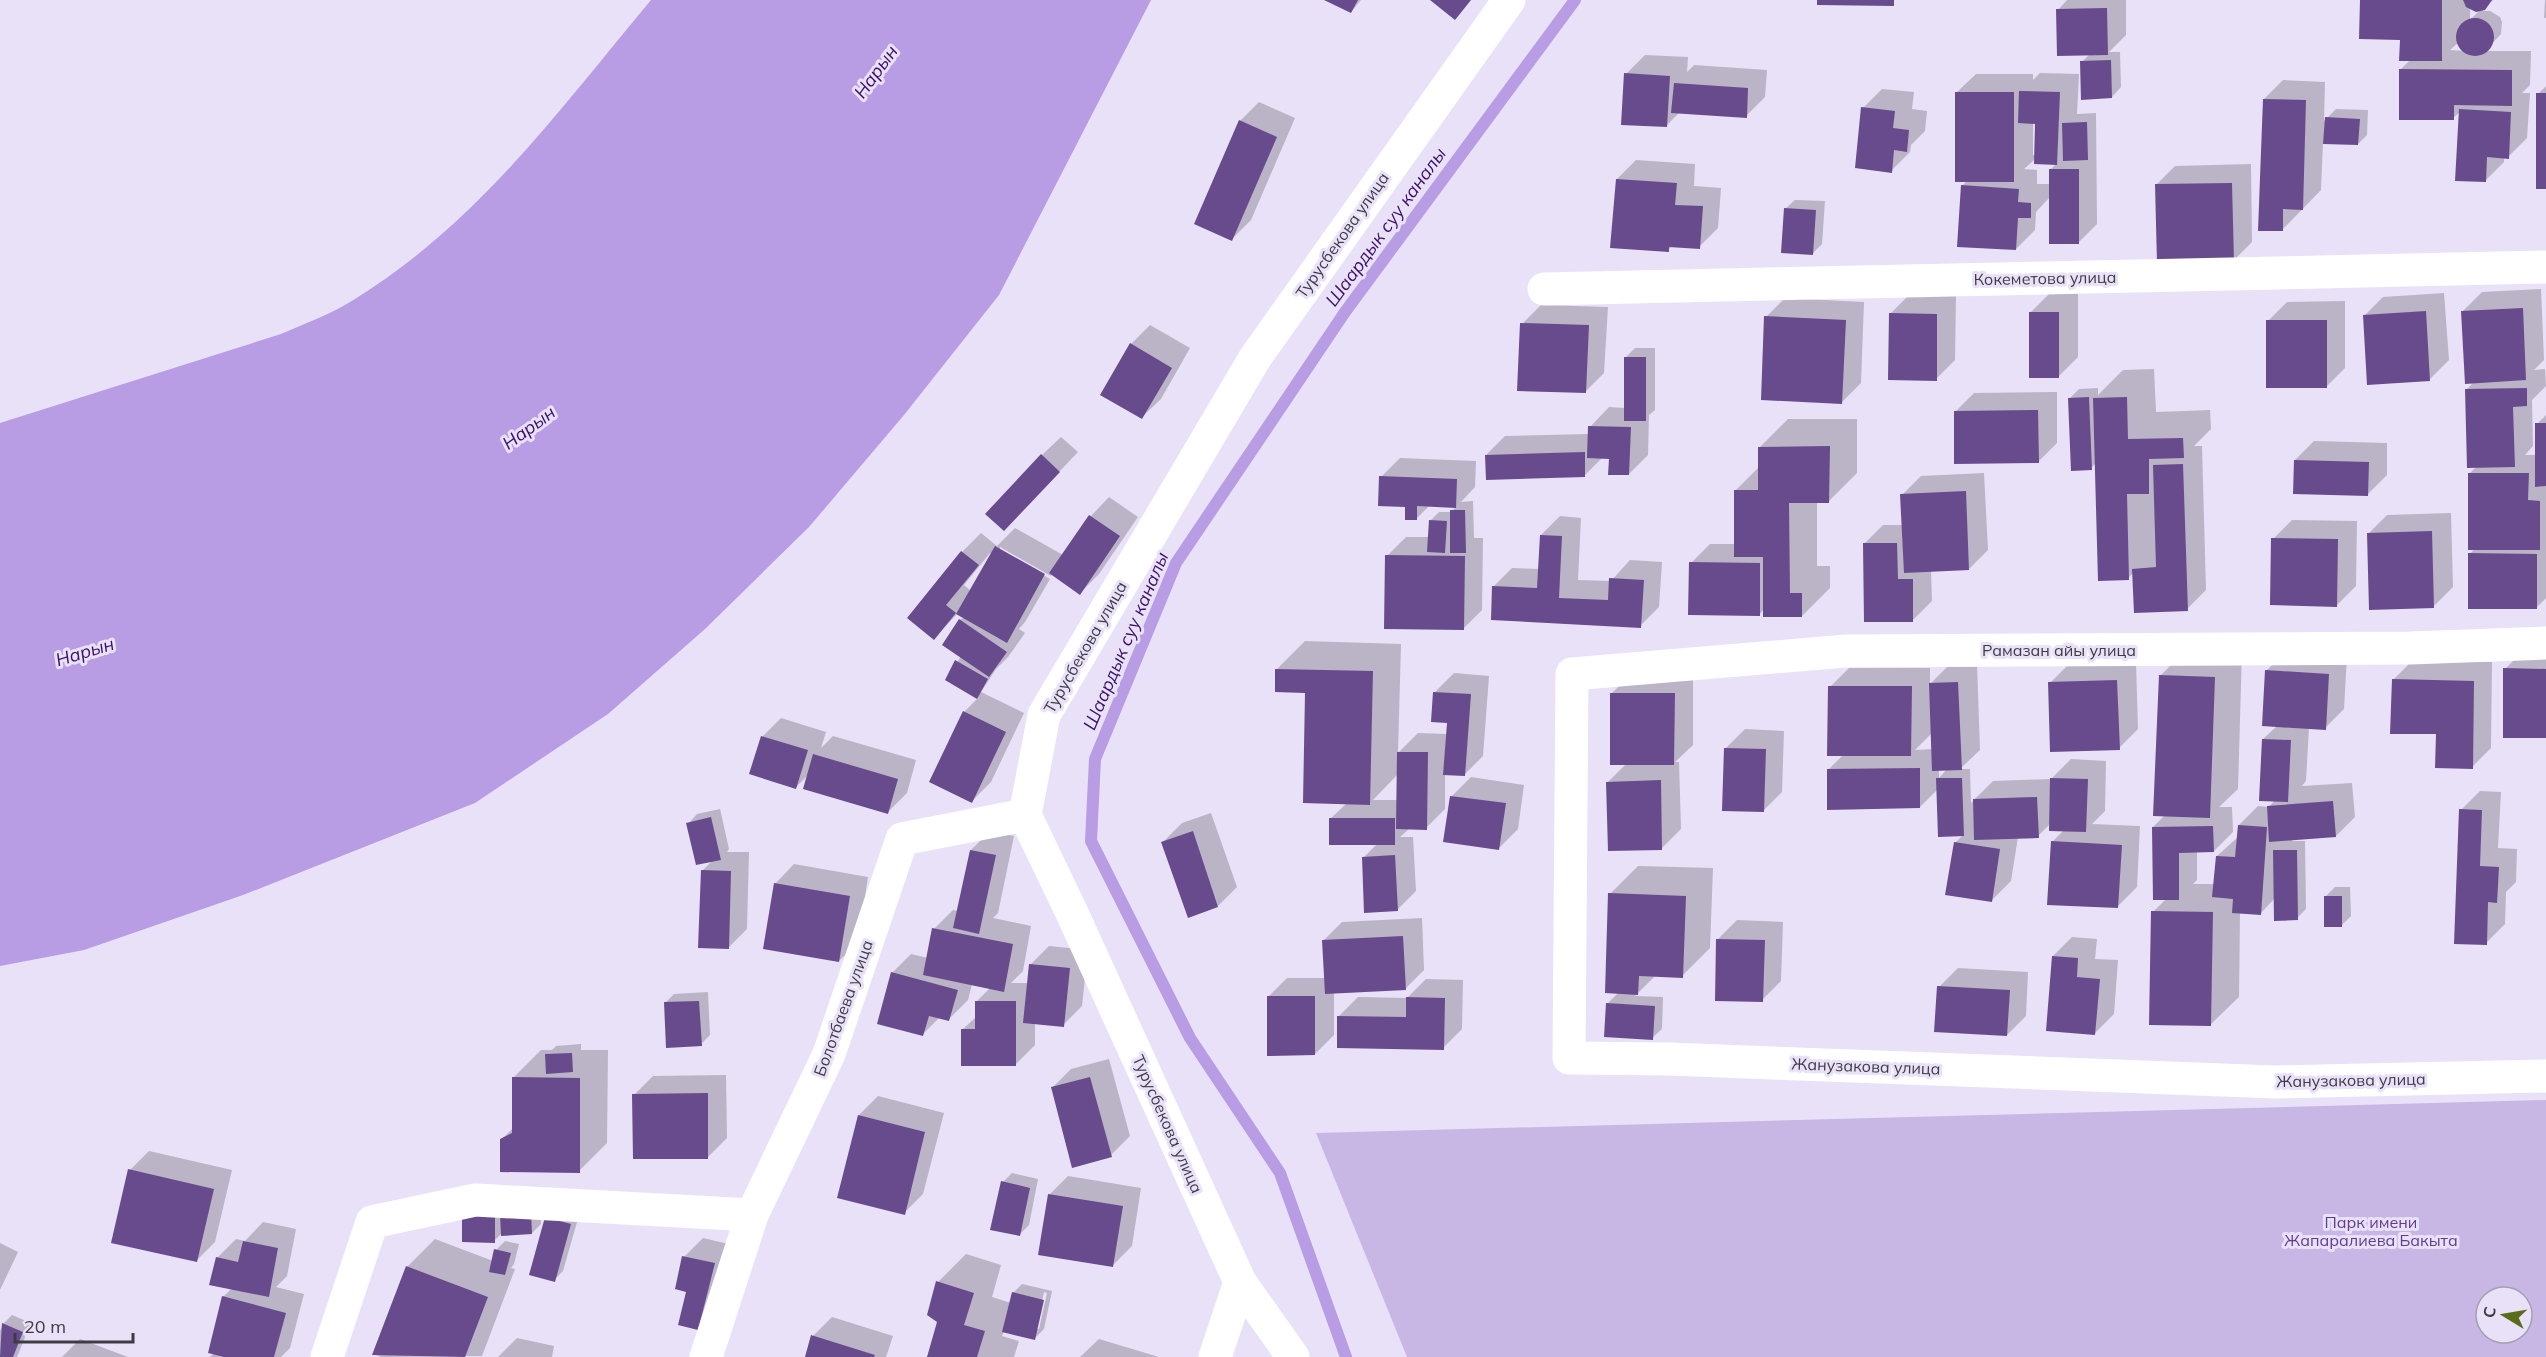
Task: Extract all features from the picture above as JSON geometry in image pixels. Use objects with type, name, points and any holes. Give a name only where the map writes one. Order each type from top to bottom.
[{"type":"street","name":"Турусбекова улица","points":[[1293,1357],[1240,1282],[1025,815],[1044,715],[1255,358],[1509,0]]},
{"type":"street","name":"Кокеметова улица","points":[[1544,289],[2546,267]]},
{"type":"street","name":"Рамазан айы улица","points":[[1572,674],[1846,651],[2398,648],[2546,643]]},
{"type":"street","name":"Жанузакова улица","points":[[1572,674],[1569,1058],[1669,1059],[2275,1082],[2546,1076]]},
{"type":"street","name":"Болотбаева улица","points":[[706,1357],[752,1215],[829,1054],[902,839],[1025,815]]},
{"type":"street","points":[[327,1357],[372,1222],[475,1200],[752,1215]]},
{"type":"street","points":[[1215,1357],[1240,1282]]},
{"type":"green space","name":"Парк имени Жапаралиева Бакыта","points":[[2546,1100],[2546,1357],[1407,1357],[1316,1133]]},
{"type":"water","name":"Нарын","points":[[651,0],[1151,0],[999,295],[904,415],[809,527],[705,629],[608,714],[475,803],[243,895],[84,950],[0,966],[0,423],[281,334],[328,314],[355,299],[400,269],[479,200],[550,123]]},
{"type":"building","points":[[1324,0],[1358,0],[1351,13]]},
{"type":"building","points":[[1430,0],[1471,0],[1455,20]]},
{"type":"building","points":[[1817,0],[1894,0],[1894,6],[1817,5]]},
{"type":"building","points":[[2360,0],[2442,0],[2442,61],[2399,61],[2400,40],[2359,39]]},
{"type":"building","points":[[2463,0],[2492,0],[2485,10],[2476,12],[2466,7]]},
{"type":"building","points":[[2107,8],[2108,55],[2057,56],[2056,9]]},
{"type":"building","points":[[2475,18],[2488,24],[2494,37],[2488,50],[2475,56],[2462,50],[2456,37],[2462,24]]},
{"type":"building","points":[[2111,60],[2112,98],[2081,100],[2080,61]]},
{"type":"building","points":[[2399,69],[2512,70],[2512,106],[2454,105],[2454,120],[2399,120]]},
{"type":"building","points":[[1624,73],[1670,76],[1667,127],[1621,125]]},
{"type":"building","points":[[1674,83],[1748,88],[1747,118],[1671,113]]},
{"type":"building","points":[[2019,91],[2060,92],[2057,165],[2034,164],[2035,124],[2018,123]]},
{"type":"building","points":[[1955,92],[2014,92],[2014,182],[1955,182]]},
{"type":"building","points":[[2536,93],[2546,93],[2546,189],[2536,189]]},
{"type":"building","points":[[2263,99],[2306,100],[2303,210],[2283,209],[2283,231],[2258,231]]},
{"type":"building","points":[[1861,107],[1895,111],[1893,128],[1909,130],[1907,152],[1894,150],[1892,173],[1855,168]]},
{"type":"building","points":[[2459,109],[2511,112],[2509,159],[2487,157],[2486,182],[2455,181]]},
{"type":"building","points":[[2325,117],[2360,119],[2358,145],[2323,144]]},
{"type":"building","points":[[1239,120],[1277,137],[1232,241],[1194,224]]},
{"type":"building","points":[[2087,122],[2088,160],[2063,161],[2062,123]]},
{"type":"building","points":[[2049,169],[2079,169],[2079,244],[2049,244]]},
{"type":"building","points":[[1616,179],[1677,183],[1675,205],[1703,206],[1700,249],[1669,247],[1669,252],[1610,248]]},
{"type":"building","points":[[2232,183],[2234,262],[2157,263],[2155,184]]},
{"type":"building","points":[[1961,185],[2019,189],[2018,202],[2031,203],[2031,218],[2018,218],[2016,250],[1957,247]]},
{"type":"building","points":[[1784,208],[1816,210],[1813,255],[1781,253]]},
{"type":"building","points":[[2523,308],[2526,380],[2465,384],[2461,311]]},
{"type":"building","points":[[2426,311],[2430,381],[2367,385],[2363,315]]},
{"type":"building","points":[[2029,312],[2059,312],[2059,378],[2029,378]]},
{"type":"building","points":[[1889,313],[1937,314],[1937,381],[1888,380]]},
{"type":"building","points":[[1764,316],[1846,320],[1842,404],[1761,400]]},
{"type":"building","points":[[2266,320],[2327,320],[2327,388],[2266,388]]},
{"type":"building","points":[[1520,323],[1589,325],[1586,393],[1517,391]]},
{"type":"building","points":[[1130,343],[1172,368],[1142,419],[1100,395]]},
{"type":"building","points":[[1624,357],[1646,357],[1646,421],[1624,421]]},
{"type":"building","points":[[2527,388],[2527,406],[2513,407],[2515,467],[2467,468],[2465,389]]},
{"type":"building","points":[[2089,397],[2092,470],[2071,471],[2068,398]]},
{"type":"building","points":[[2127,397],[2128,439],[2183,438],[2184,458],[2149,459],[2149,494],[2127,494],[2129,580],[2098,581],[2093,398]]},
{"type":"building","points":[[2038,410],[2039,463],[1954,464],[1954,411]]},
{"type":"building","points":[[2535,423],[2546,423],[2546,486],[2535,487]]},
{"type":"building","points":[[1588,426],[1631,427],[1629,475],[1608,475],[1609,459],[1587,458]]},
{"type":"building","points":[[1830,446],[1829,503],[1789,503],[1790,593],[1802,593],[1802,617],[1763,617],[1763,557],[1734,557],[1734,490],[1758,490],[1758,447]]},
{"type":"building","points":[[1585,452],[1585,477],[1486,480],[1485,455]]},
{"type":"building","points":[[1041,454],[1060,472],[1004,531],[985,514]]},
{"type":"building","points":[[2294,460],[2369,462],[2368,496],[2293,494]]},
{"type":"building","points":[[2183,464],[2188,611],[2134,613],[2132,569],[2156,567],[2153,465]]},
{"type":"building","points":[[2468,473],[2529,473],[2528,500],[2540,501],[2540,550],[2468,550]]},
{"type":"building","points":[[1379,476],[1457,479],[1456,508],[1417,506],[1417,520],[1405,520],[1405,507],[1378,506]]},
{"type":"building","points":[[1966,491],[1969,570],[1904,573],[1900,494]]},
{"type":"building","points":[[1450,510],[1465,510],[1466,553],[1450,553]]},
{"type":"building","points":[[1089,515],[1120,536],[1080,595],[1049,573]]},
{"type":"building","points":[[1429,520],[1447,521],[1445,553],[1427,552]]},
{"type":"building","points":[[2432,531],[2434,608],[2369,610],[2367,533]]},
{"type":"building","points":[[1540,535],[1562,536],[1559,598],[1608,600],[1609,578],[1644,580],[1641,628],[1491,620],[1492,586],[1537,588]]},
{"type":"building","points":[[2271,538],[2338,539],[2337,607],[2270,605]]},
{"type":"building","points":[[1863,543],[1897,543],[1898,579],[1913,579],[1913,622],[1864,622]]},
{"type":"building","points":[[995,546],[1045,574],[1007,643],[956,614]]},
{"type":"building","points":[[961,551],[979,565],[946,605],[956,613],[934,640],[907,618]]},
{"type":"building","points":[[2468,553],[2537,554],[2537,609],[2468,609]]},
{"type":"building","points":[[1385,555],[1465,556],[1464,630],[1384,629]]},
{"type":"building","points":[[1689,562],[1760,563],[1760,616],[1688,615]]},
{"type":"building","points":[[959,619],[1007,652],[989,677],[942,645]]},
{"type":"building","points":[[955,660],[988,679],[977,699],[945,680]]},
{"type":"building","points":[[2503,668],[2546,669],[2546,738],[2503,738]]},
{"type":"building","points":[[1275,669],[1373,671],[1370,805],[1303,803],[1305,693],[1275,692]]},
{"type":"building","points":[[2265,670],[2329,674],[2326,730],[2262,726]]},
{"type":"building","points":[[2159,675],[2215,677],[2210,818],[2153,816]]},
{"type":"building","points":[[2392,679],[2474,681],[2473,769],[2435,768],[2436,734],[2390,734]]},
{"type":"building","points":[[2117,680],[2120,750],[2050,752],[2048,682]]},
{"type":"building","points":[[1958,682],[1962,770],[1932,771],[1929,683]]},
{"type":"building","points":[[1828,686],[1912,686],[1911,756],[1827,756]]},
{"type":"building","points":[[1433,692],[1471,694],[1465,776],[1443,775],[1447,723],[1431,722]]},
{"type":"building","points":[[1610,693],[1675,693],[1674,765],[1610,765]]},
{"type":"building","points":[[963,711],[1006,732],[972,803],[929,782]]},
{"type":"building","points":[[761,736],[808,750],[796,789],[749,774]]},
{"type":"building","points":[[2262,739],[2291,740],[2288,802],[2259,801]]},
{"type":"building","points":[[1724,748],[1766,749],[1764,812],[1722,811]]},
{"type":"building","points":[[1397,752],[1428,752],[1427,830],[1396,829]]},
{"type":"building","points":[[813,754],[898,779],[888,814],[803,789]]},
{"type":"building","points":[[1920,768],[1920,808],[1827,810],[1827,769]]},
{"type":"building","points":[[1936,778],[1962,778],[1964,836],[1938,837]]},
{"type":"building","points":[[2050,778],[2088,779],[2086,832],[2049,831]]},
{"type":"building","points":[[1661,780],[1662,850],[1608,851],[1606,782]]},
{"type":"building","points":[[1450,796],[1506,803],[1499,850],[1443,842]]},
{"type":"building","points":[[2037,797],[2039,838],[1974,840],[1973,799]]},
{"type":"building","points":[[2333,801],[2336,837],[2269,842],[2267,806]]},
{"type":"building","points":[[2459,809],[2482,810],[2480,866],[2499,867],[2497,903],[2488,902],[2487,945],[2454,944]]},
{"type":"building","points":[[711,817],[721,860],[696,865],[686,823]]},
{"type":"building","points":[[1329,818],[1395,818],[1395,845],[1329,845]]},
{"type":"building","points":[[2238,825],[2267,827],[2261,915],[2232,913],[2233,899],[2212,897],[2216,856],[2235,857]]},
{"type":"building","points":[[2213,826],[2214,852],[2179,853],[2179,900],[2153,900],[2152,827]]},
{"type":"building","points":[[1193,831],[1218,907],[1188,918],[1161,842]]},
{"type":"building","points":[[2051,841],[2122,845],[2118,908],[2047,905]]},
{"type":"building","points":[[1954,842],[2000,849],[1992,902],[1945,895]]},
{"type":"building","points":[[970,850],[996,855],[979,934],[953,928]]},
{"type":"building","points":[[2273,850],[2297,850],[2298,920],[2274,921]]},
{"type":"building","points":[[1395,855],[1398,911],[1364,913],[1362,857]]},
{"type":"building","points":[[701,870],[731,871],[729,949],[698,948]]},
{"type":"building","points":[[774,883],[850,896],[839,962],[763,949]]},
{"type":"building","points":[[1608,893],[1686,896],[1683,978],[1639,976],[1638,995],[1605,993]]},
{"type":"building","points":[[2324,896],[2342,896],[2342,927],[2324,927]]},
{"type":"building","points":[[2151,911],[2213,912],[2211,1026],[2149,1025]]},
{"type":"building","points":[[932,928],[1013,944],[1004,992],[923,975]]},
{"type":"building","points":[[1403,936],[1406,990],[1325,994],[1322,940]]},
{"type":"building","points":[[1716,939],[1765,940],[1763,1002],[1715,1001]]},
{"type":"building","points":[[2052,956],[2078,958],[2077,977],[2100,979],[2095,1035],[2046,1031]]},
{"type":"building","points":[[1029,964],[1070,968],[1064,1027],[1023,1023]]},
{"type":"building","points":[[891,972],[958,990],[949,1021],[929,1016],[923,1036],[877,1024]]},
{"type":"building","points":[[1937,986],[2010,990],[2007,1036],[1934,1032]]},
{"type":"building","points":[[1267,996],[1315,996],[1315,1055],[1267,1056]]},
{"type":"building","points":[[1406,997],[1445,998],[1444,1050],[1337,1048],[1337,1016],[1406,1017]]},
{"type":"building","points":[[699,1001],[702,1046],[666,1048],[664,1002]]},
{"type":"building","points":[[975,1001],[1016,1001],[1016,1066],[961,1066],[961,1029],[975,1029]]},
{"type":"building","points":[[1606,1003],[1655,1006],[1653,1040],[1604,1037]]},
{"type":"building","points":[[572,1053],[573,1072],[546,1074],[545,1054]]},
{"type":"building","points":[[512,1077],[580,1078],[580,1173],[500,1172],[500,1139],[512,1133]]},
{"type":"building","points":[[1090,1077],[1112,1157],[1072,1168],[1051,1087]]},
{"type":"building","points":[[708,1093],[708,1159],[633,1159],[632,1094]]},
{"type":"building","points":[[858,1115],[925,1132],[905,1215],[837,1198]]},
{"type":"building","points":[[128,1169],[214,1189],[197,1262],[111,1243]]},
{"type":"building","points":[[1001,1181],[1030,1188],[1020,1236],[990,1230]]},
{"type":"building","points":[[1048,1194],[1123,1206],[1113,1267],[1038,1255]]},
{"type":"building","points":[[531,1212],[532,1234],[501,1236],[500,1214]]},
{"type":"building","points":[[462,1215],[495,1216],[495,1243],[462,1242]]},
{"type":"building","points":[[545,1217],[571,1224],[555,1282],[529,1275]]},
{"type":"building","points":[[243,1241],[278,1248],[269,1297],[209,1285],[216,1257],[238,1262]]},
{"type":"building","points":[[494,1249],[511,1253],[505,1275],[489,1272]]},
{"type":"building","points":[[682,1256],[715,1263],[698,1330],[678,1325],[686,1292],[675,1289]]},
{"type":"building","points":[[406,1266],[488,1297],[465,1357],[372,1355]]},
{"type":"building","points":[[936,1281],[974,1293],[964,1325],[985,1331],[977,1357],[927,1357],[937,1322],[927,1315]]},
{"type":"building","points":[[1012,1292],[1044,1300],[1035,1340],[1002,1332]]},
{"type":"building","points":[[222,1296],[286,1313],[274,1357],[224,1357],[208,1353]]},
{"type":"building","points":[[2,1323],[23,1332],[13,1357],[0,1357]]},
{"type":"building","points":[[811,1335],[875,1355],[874,1357],[805,1357]]},
{"type":"waterway","name":"Шаардык суу каналы","points":[[1346,1357],[1280,1173],[1190,1038],[1091,841],[1095,759],[1176,563],[1345,312],[1575,0]]}]
